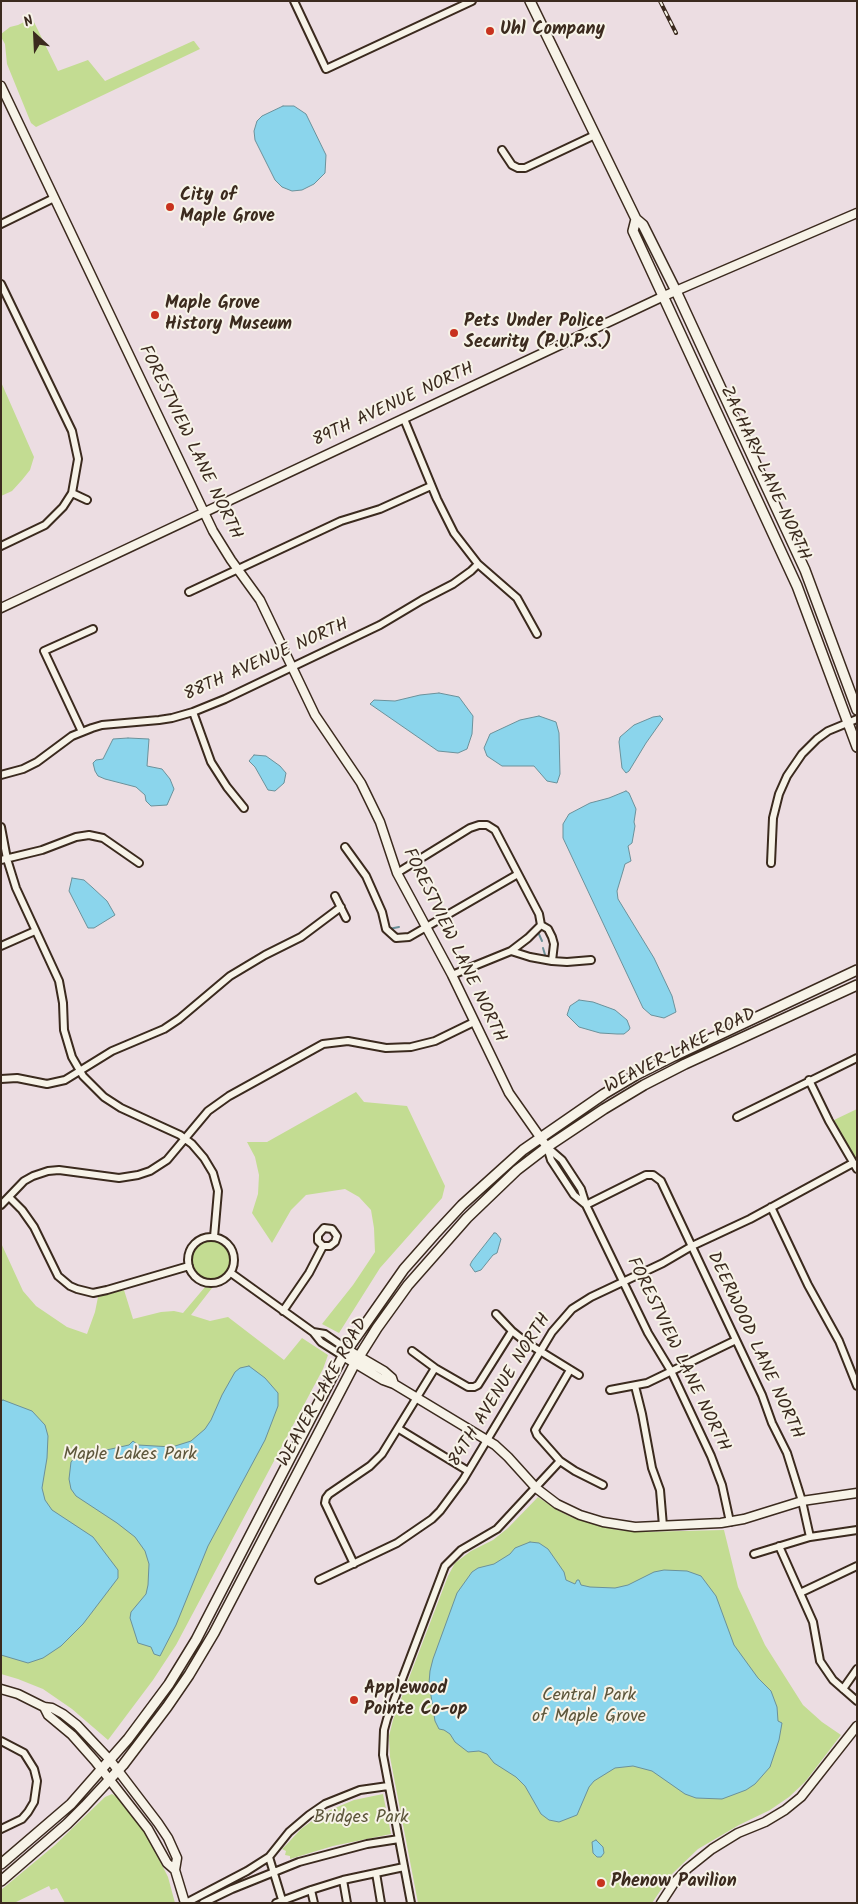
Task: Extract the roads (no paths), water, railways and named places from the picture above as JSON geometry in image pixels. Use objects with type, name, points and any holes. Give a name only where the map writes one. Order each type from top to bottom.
[{"type":"main road","name":"ZACHARY LANE NORTH","points":[[530,1],[636,219],[644,225],[676,290],[805,570],[857,710]]},
{"type":"main road","name":"ZACHARY LANE NORTH","points":[[636,219],[633,231],[797,586],[857,747]]},
{"type":"main road","name":"WEAVER LAKE ROAD","points":[[1,1864],[64,1810],[102,1770],[148,1714],[196,1640],[346,1353],[378,1304],[404,1269],[435,1234],[487,1182],[540,1137],[604,1094],[636,1075],[857,970]]},
{"type":"main road","name":"WEAVER LAKE ROAD","points":[[1,1881],[67,1824],[110,1780],[142,1742],[189,1675],[214,1633],[357,1360],[408,1285],[467,1218],[517,1170],[547,1147],[644,1085],[685,1064],[857,985]]},
{"type":"street","points":[[294,1],[326,69],[472,1]]},
{"type":"street","name":"FORESTVIEW LANE NORTH","points":[[1,86],[222,546],[260,600],[322,727],[356,773],[372,803],[397,873],[452,975],[509,1093],[547,1147],[551,1160],[574,1195],[586,1205],[648,1333],[671,1371],[715,1465],[725,1495],[730,1522]]},
{"type":"street","points":[[502,150],[512,165],[518,168],[525,168],[595,135]]},
{"type":"street","points":[[1,224],[54,198]]},
{"type":"street","name":"89TH AVENUE NORTH","points":[[1,608],[676,290],[857,212]]},
{"type":"street","points":[[1,284],[72,431],[78,459],[72,493],[63,508],[46,525],[1,546]]},
{"type":"street","points":[[404,419],[454,533],[478,564],[517,598],[537,634]]},
{"type":"street","points":[[189,592],[341,521],[380,509],[432,486]]},
{"type":"street","points":[[72,493],[87,500]]},
{"type":"street","name":"88TH AVENUE NORTH","points":[[1,775],[23,769],[37,762],[59,744],[82,732],[102,725],[159,720],[193,712],[225,699],[380,625],[422,600],[458,582],[478,564]]},
{"type":"street","points":[[82,732],[44,652],[93,628]]},
{"type":"street","points":[[193,712],[211,762],[227,787],[244,808]]},
{"type":"street","points":[[770,863],[772,818],[787,776],[802,754],[817,739],[857,719]]},
{"type":"street","points":[[397,873],[470,828],[487,825],[495,830],[539,914],[541,925],[548,929],[552,936],[554,944],[552,961]]},
{"type":"street","points":[[1,827],[4,859],[59,981],[63,1003],[63,1022],[72,1057],[80,1071],[97,1091],[114,1104],[186,1139],[204,1158],[213,1173],[218,1196],[214,1236]]},
{"type":"street","points":[[4,859],[42,850],[76,837],[89,835],[104,838],[139,863]]},
{"type":"street","points":[[345,847],[366,876],[382,912],[386,929],[396,938],[402,938],[426,927],[518,874]]},
{"type":"street","points":[[336,896],[346,918]]},
{"type":"street","points":[[1,1079],[17,1078],[47,1084],[66,1080],[112,1051],[164,1029],[179,1019],[230,976],[265,955],[301,937],[341,907]]},
{"type":"street","points":[[452,975],[511,951],[541,925]]},
{"type":"street","points":[[1,946],[35,931]]},
{"type":"street","points":[[511,951],[552,961],[591,960]]},
{"type":"street","points":[[1,1205],[24,1181],[48,1171],[59,1170],[118,1178],[150,1172],[167,1160],[208,1111],[229,1096],[323,1044],[348,1041],[386,1048],[412,1048],[435,1041],[474,1022]]},
{"type":"street","points":[[737,1117],[857,1058]]},
{"type":"street","points":[[809,1080],[855,1166]]},
{"type":"street","name":"84TH AVENUE NORTH","points":[[319,1580],[397,1543],[432,1519],[452,1497],[540,1351],[567,1313],[580,1303],[855,1166]]},
{"type":"street","name":"DEERWOOD LANE NORTH","points":[[586,1205],[646,1175],[653,1175],[661,1181],[787,1453],[802,1501],[810,1537]]},
{"type":"street","points":[[9,1197],[27,1216],[58,1276],[70,1286],[93,1293],[189,1266]]},
{"type":"street","points":[[772,1207],[808,1285],[839,1341],[857,1386]]},
{"type":"street","points":[[214,1236],[228,1244],[233,1250],[235,1258],[231,1273],[222,1281],[211,1284],[200,1281],[195,1277],[189,1266],[189,1251],[199,1240],[214,1236]]},
{"type":"street","points":[[283,1311],[309,1273],[323,1246]]},
{"type":"street","points":[[231,1273],[314,1332],[325,1334],[346,1353],[388,1382],[487,1440],[508,1457],[536,1488],[565,1508],[603,1522],[634,1527],[730,1522],[802,1501],[857,1493]]},
{"type":"street","points":[[496,1314],[527,1343],[579,1375]]},
{"type":"street","points":[[412,1351],[435,1368],[468,1387],[474,1387],[478,1385],[512,1331]]},
{"type":"street","points":[[610,1390],[647,1383],[736,1340]]},
{"type":"street","points":[[354,1564],[325,1503],[329,1494],[370,1466],[382,1454],[435,1368]]},
{"type":"street","points":[[570,1370],[535,1430],[537,1435],[560,1461],[575,1471],[604,1485]]},
{"type":"street","points":[[635,1386],[652,1468],[660,1490],[663,1526]]},
{"type":"street","points":[[399,1429],[468,1471]]},
{"type":"street","points":[[411,1903],[382,1755],[384,1730],[445,1566],[461,1550],[497,1528],[560,1461]]},
{"type":"street","points":[[754,1554],[810,1537],[857,1530]]},
{"type":"street","points":[[780,1546],[813,1622],[820,1661],[833,1680],[857,1701]]},
{"type":"street","points":[[800,1593],[857,1566]]},
{"type":"street","points":[[843,1689],[857,1669]]},
{"type":"street","points":[[1,1689],[18,1694],[44,1707],[52,1708],[70,1720],[110,1760],[168,1838],[177,1858],[176,1870],[186,1903],[247,1871],[269,1857],[289,1832],[320,1807],[360,1790],[388,1786]]},
{"type":"street","points":[[44,1707],[48,1715],[72,1735],[102,1770],[148,1829],[167,1863],[176,1870]]},
{"type":"street","points":[[661,1903],[674,1883],[706,1853],[738,1833],[772,1818],[801,1797],[855,1731]]},
{"type":"street","points":[[1,1740],[24,1753],[34,1769],[37,1781],[34,1802],[28,1812],[22,1819],[1,1829]]},
{"type":"street","points":[[203,1903],[274,1871],[323,1855],[367,1844],[399,1839]]},
{"type":"street","points":[[269,1857],[274,1871],[280,1902],[343,1880],[404,1868]]},
{"type":"street","points":[[376,1873],[381,1903]]},
{"type":"street","points":[[343,1880],[348,1903]]},
{"type":"street","points":[[311,1890],[314,1903]]},
{"type":"water","points":[[283,106],[294,106],[306,114],[326,155],[325,173],[314,184],[302,190],[292,191],[282,187],[275,180],[255,140],[254,131],[257,121],[262,116]]},
{"type":"water","points":[[439,693],[459,697],[473,716],[472,734],[467,749],[458,753],[438,751],[370,704],[374,700],[395,701]]},
{"type":"water","points":[[539,716],[556,722],[559,733],[560,774],[557,783],[547,781],[534,766],[502,766],[487,756],[484,748],[490,734],[520,720]]},
{"type":"water","points":[[660,716],[663,719],[626,773],[622,768],[620,737],[634,725]]},
{"type":"water","points":[[113,739],[149,739],[147,766],[162,769],[170,779],[174,789],[167,805],[151,806],[146,801],[145,795],[136,787],[105,779],[98,776],[95,771],[93,763],[96,760],[103,759]]},
{"type":"water","points":[[254,755],[266,756],[286,773],[284,783],[275,791],[268,790],[255,767],[249,761]]},
{"type":"water","points":[[626,791],[629,793],[636,809],[635,826],[632,843],[628,846],[631,861],[625,864],[617,891],[618,899],[654,958],[672,996],[676,1012],[664,1018],[651,1015],[643,1008],[563,838],[563,824],[569,814],[590,803]]},
{"type":"water","points":[[72,878],[84,880],[107,901],[115,915],[94,928],[88,928],[69,891]]},
{"type":"water","points":[[579,1000],[593,1002],[615,1010],[627,1020],[629,1030],[624,1034],[600,1033],[579,1027],[567,1015],[570,1006]]},
{"type":"water","points":[[494,1233],[501,1239],[497,1253],[493,1255],[481,1270],[475,1272],[470,1265]]},
{"type":"water","points":[[249,1366],[265,1378],[278,1393],[278,1406],[265,1440],[208,1546],[176,1625],[160,1656],[154,1654],[151,1647],[138,1643],[130,1618],[131,1612],[146,1594],[149,1564],[145,1551],[135,1537],[76,1496],[71,1489],[69,1479],[71,1462],[75,1457],[129,1445],[133,1441],[138,1445],[172,1447],[191,1441],[205,1429],[211,1420],[235,1372],[240,1368]]},
{"type":"water","points":[[3,1400],[32,1411],[45,1425],[48,1436],[47,1458],[42,1488],[45,1500],[52,1510],[93,1537],[118,1570],[118,1578],[83,1624],[61,1646],[43,1658],[28,1663],[1,1655],[1,1401]]},
{"type":"water","points":[[530,1542],[539,1543],[548,1549],[564,1572],[566,1580],[575,1584],[579,1580],[581,1585],[590,1587],[615,1588],[628,1585],[654,1572],[664,1570],[687,1571],[701,1576],[716,1596],[734,1645],[758,1678],[771,1691],[777,1707],[778,1721],[782,1723],[779,1740],[770,1767],[755,1784],[746,1790],[722,1799],[696,1798],[685,1794],[652,1771],[633,1766],[615,1768],[594,1781],[589,1787],[577,1815],[559,1822],[549,1820],[541,1814],[525,1786],[516,1777],[494,1763],[487,1754],[479,1751],[468,1752],[455,1742],[450,1734],[439,1729],[435,1721],[429,1683],[430,1671],[457,1593],[472,1572],[478,1568],[494,1564],[510,1554],[515,1548]]},
{"type":"water","points":[[596,1840],[603,1847],[604,1853],[601,1857],[597,1857],[593,1853],[592,1842]]},
{"type":"waterway","points":[[389,929],[399,927]]},
{"type":"waterway","points":[[538,932],[542,941]]},
{"type":"waterway","points":[[543,948],[546,958]]},
{"type":"railway","points":[[660,1],[676,33]]},
{"type":"place","name":"Uhl Company","points":[[490,31]]},
{"type":"place","name":"City of Maple Grove","points":[[170,207]]},
{"type":"place","name":"Maple Grove History Museum","points":[[155,315]]},
{"type":"place","name":"Pets Under Police Security (P.U.P.S.)","points":[[454,333]]},
{"type":"place","name":"Applewood Pointe Co-op","points":[[354,1700]]},
{"type":"place","name":"Phenow Pavilion","points":[[601,1883]]},
{"type":"park label","name":"Maple Lakes Park","points":[[130,1456]]},
{"type":"park label","name":"Central Park of Maple Grove","points":[[589,1707]]},
{"type":"park label","name":"Bridges Park","points":[[361,1819]]}]
